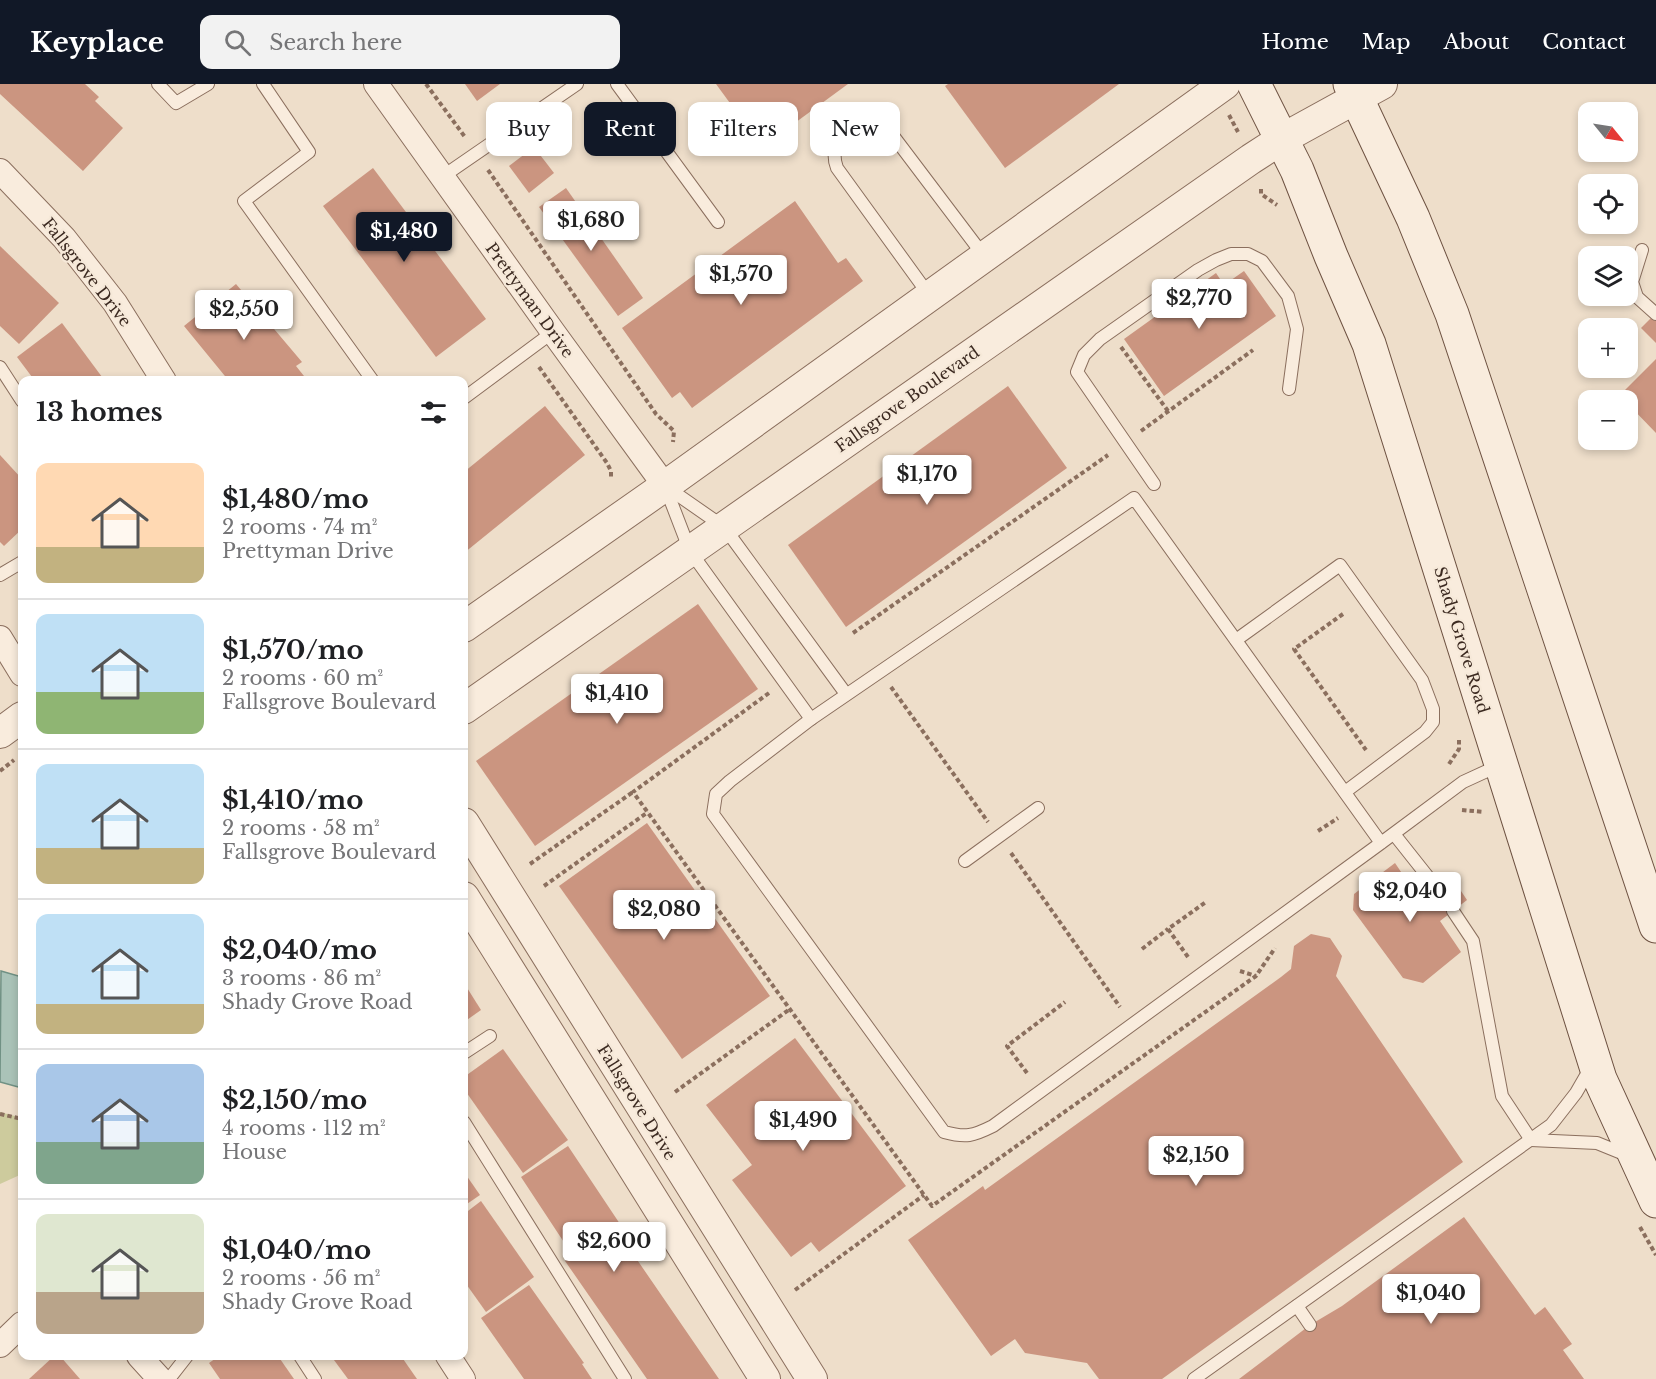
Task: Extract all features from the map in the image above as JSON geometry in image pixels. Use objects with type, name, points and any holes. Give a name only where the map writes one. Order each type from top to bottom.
[{"type":"main road","name":"Shady Grove Road","points":[[1254,84],[1297,170],[1369,344],[1600,1079],[1656,1201]]},
{"type":"main road","points":[[1363,89],[1452,314],[1656,926]]},
{"type":"street","name":"Prettyman Drive","points":[[376,84],[552,332],[665,486]]},
{"type":"street","points":[[468,624],[665,486],[1225,84]]},
{"type":"street","name":"Fallsgrove Boulevard","points":[[468,706],[1282,140],[1363,89]]},
{"type":"street","name":"Fallsgrove Drive","points":[[0,171],[79,256],[115,303],[161,376]]},
{"type":"street","points":[[0,638],[18,667]]},
{"type":"street","points":[[0,733],[18,720]]},
{"type":"street","name":"Fallsgrove Drive","points":[[468,830],[812,1379]]},
{"type":"street","points":[[468,908],[765,1379]]},
{"type":"street","points":[[0,1345],[18,1328]]},
{"type":"street","points":[[143,1360],[160,1379]]},
{"type":"street","points":[[451,1360],[463,1379]]},
{"type":"lane","points":[[158,84],[176,103],[207,84]]},
{"type":"lane","points":[[263,84],[309,152],[244,201],[369,376]]},
{"type":"lane","points":[[442,177],[577,84]]},
{"type":"lane","points":[[617,84],[718,222]]},
{"type":"lane","points":[[930,296],[837,168],[833,157],[835,142],[844,130],[854,123],[866,120],[891,133],[984,256]]},
{"type":"lane","points":[[1642,250],[1632,282],[1637,297],[1656,314]]},
{"type":"lane","points":[[1154,484],[1077,372],[1083,355],[1110,332],[1198,270],[1231,254],[1248,254],[1262,261],[1288,296],[1297,329],[1289,389]]},
{"type":"lane","points":[[468,396],[552,332]]},
{"type":"lane","points":[[0,367],[18,395]]},
{"type":"lane","points":[[665,486],[724,527],[846,694]]},
{"type":"lane","points":[[665,486],[690,551],[811,719]]},
{"type":"lane","points":[[1381,843],[1134,498],[811,719],[716,794],[713,814],[944,1132],[959,1136],[975,1135],[993,1126],[1394,834],[1463,782],[1501,764]]},
{"type":"lane","points":[[0,576],[18,565]]},
{"type":"lane","points":[[1236,640],[1340,565],[1422,680],[1433,709],[1433,722],[1425,732],[1345,792]]},
{"type":"lane","points":[[965,861],[1038,808]]},
{"type":"lane","points":[[1394,834],[1436,887]]},
{"type":"lane","points":[[1453,911],[1473,941],[1502,1096],[1531,1140]]},
{"type":"lane","points":[[468,1050],[490,1036]]},
{"type":"lane","points":[[1194,1379],[1551,1125],[1576,1093],[1594,1060]]},
{"type":"lane","points":[[468,1128],[625,1379]]},
{"type":"lane","points":[[1531,1140],[1597,1143],[1637,1159]]},
{"type":"lane","points":[[1297,1306],[1310,1325]]},
{"type":"lane","points":[[169,1379],[185,1360]]},
{"type":"lane","points":[[303,1360],[315,1379]]},
{"type":"path","points":[[426,84],[656,414],[674,431],[673,442]]},
{"type":"path","points":[[1110,332],[1168,411]]},
{"type":"path","points":[[530,350],[539,367],[607,463],[611,471],[611,479]]},
{"type":"path","points":[[1138,433],[1253,350]]},
{"type":"path","points":[[854,633],[1114,451]]},
{"type":"path","points":[[1343,614],[1293,649],[1372,758]]},
{"type":"path","points":[[889,684],[989,822]]},
{"type":"path","points":[[530,864],[769,693]]},
{"type":"path","points":[[1446,769],[1459,749],[1460,732]]},
{"type":"path","points":[[0,771],[17,759]]},
{"type":"path","points":[[633,792],[932,1206],[1256,976],[1275,948]]},
{"type":"path","points":[[544,886],[648,812]]},
{"type":"path","points":[[1318,831],[1338,817]]},
{"type":"path","points":[[1004,844],[1120,1007]]},
{"type":"path","points":[[1142,949],[1206,902]]},
{"type":"path","points":[[1168,929],[1188,957]]},
{"type":"path","points":[[1235,969],[1256,976]]},
{"type":"path","points":[[1027,1073],[1007,1046],[1065,1002]]},
{"type":"path","points":[[675,1092],[790,1009]]},
{"type":"path","points":[[1146,1042],[1152,1050]]},
{"type":"path","points":[[0,1114],[18,1118]]},
{"type":"path","points":[[1032,1128],[1033,1134]]},
{"type":"path","points":[[795,1290],[924,1195]]},
{"type":"shaded area","points":[[1,971],[18,976],[18,1087],[0,1082]]},
{"type":"shaded area","points":[[0,1112],[18,1117],[18,1176],[0,1184]]},
{"type":"building","points":[[0,84],[85,84],[99,97],[95,101],[123,128],[83,171],[0,94]]},
{"type":"building","points":[[465,84],[500,84],[477,101]]},
{"type":"building","points":[[716,84],[848,84],[823,102],[810,102],[810,112],[798,121],[798,102],[729,102]]},
{"type":"building","points":[[948,84],[1119,84],[1005,168],[945,86]]},
{"type":"building","points":[[522,156],[541,156],[554,173],[529,193],[509,166]]},
{"type":"building","points":[[373,168],[486,319],[436,357],[323,206]]},
{"type":"building","points":[[566,188],[643,298],[618,316],[539,207]]},
{"type":"building","points":[[795,201],[838,263],[846,258],[863,281],[692,408],[680,392],[672,398],[622,328]]},
{"type":"building","points":[[0,246],[59,303],[19,344],[0,326]]},
{"type":"building","points":[[1244,271],[1276,316],[1164,396],[1124,339],[1216,273],[1224,285]]},
{"type":"building","points":[[236,284],[302,362],[296,366],[304,376],[225,376],[184,326]]},
{"type":"building","points":[[1656,313],[1656,343],[1641,328]]},
{"type":"building","points":[[62,323],[101,376],[31,376],[17,357]]},
{"type":"building","points":[[1656,359],[1656,433],[1638,414],[1638,390],[1625,390]]},
{"type":"building","points":[[1008,386],[1067,468],[846,627],[788,545]]},
{"type":"building","points":[[545,406],[585,455],[468,550],[468,469]]},
{"type":"building","points":[[0,455],[18,475],[18,533],[4,546],[0,542]]},
{"type":"building","points":[[698,604],[758,689],[535,846],[476,761]]},
{"type":"building","points":[[647,823],[770,996],[682,1059],[559,886]]},
{"type":"building","points":[[1395,863],[1420,900],[1451,876],[1467,900],[1440,921],[1461,952],[1423,983],[1403,978],[1353,910],[1354,894]]},
{"type":"building","points":[[1311,934],[1330,938],[1342,956],[1336,976],[1463,1162],[1162,1379],[1099,1379],[1087,1363],[1025,1353],[1015,1339],[991,1356],[908,1240],[983,1186],[985,1190],[1281,977],[1291,969],[1294,946]]},
{"type":"building","points":[[468,989],[481,1010],[468,1019]]},
{"type":"building","points":[[795,1038],[906,1186],[819,1252],[811,1242],[791,1257],[732,1180],[752,1165],[706,1105]]},
{"type":"building","points":[[503,1049],[568,1140],[523,1173],[468,1095],[468,1074]]},
{"type":"building","points":[[568,1146],[620,1224],[587,1246],[590,1251],[618,1232],[719,1379],[647,1379],[565,1261],[573,1256],[521,1177]]},
{"type":"building","points":[[468,1178],[480,1195],[468,1203]]},
{"type":"building","points":[[481,1201],[534,1277],[486,1312],[468,1287],[468,1211]]},
{"type":"building","points":[[1464,1217],[1535,1315],[1545,1307],[1572,1344],[1563,1350],[1584,1379],[1239,1379],[1310,1325],[1342,1306]]},
{"type":"building","points":[[529,1285],[584,1363],[582,1364],[592,1379],[524,1379],[481,1318]]},
{"type":"building","points":[[50,1360],[63,1360],[80,1379],[29,1379]]},
{"type":"building","points":[[213,1360],[281,1360],[294,1379],[220,1379],[209,1363]]},
{"type":"building","points":[[334,1360],[404,1360],[417,1379],[348,1379]]}]
